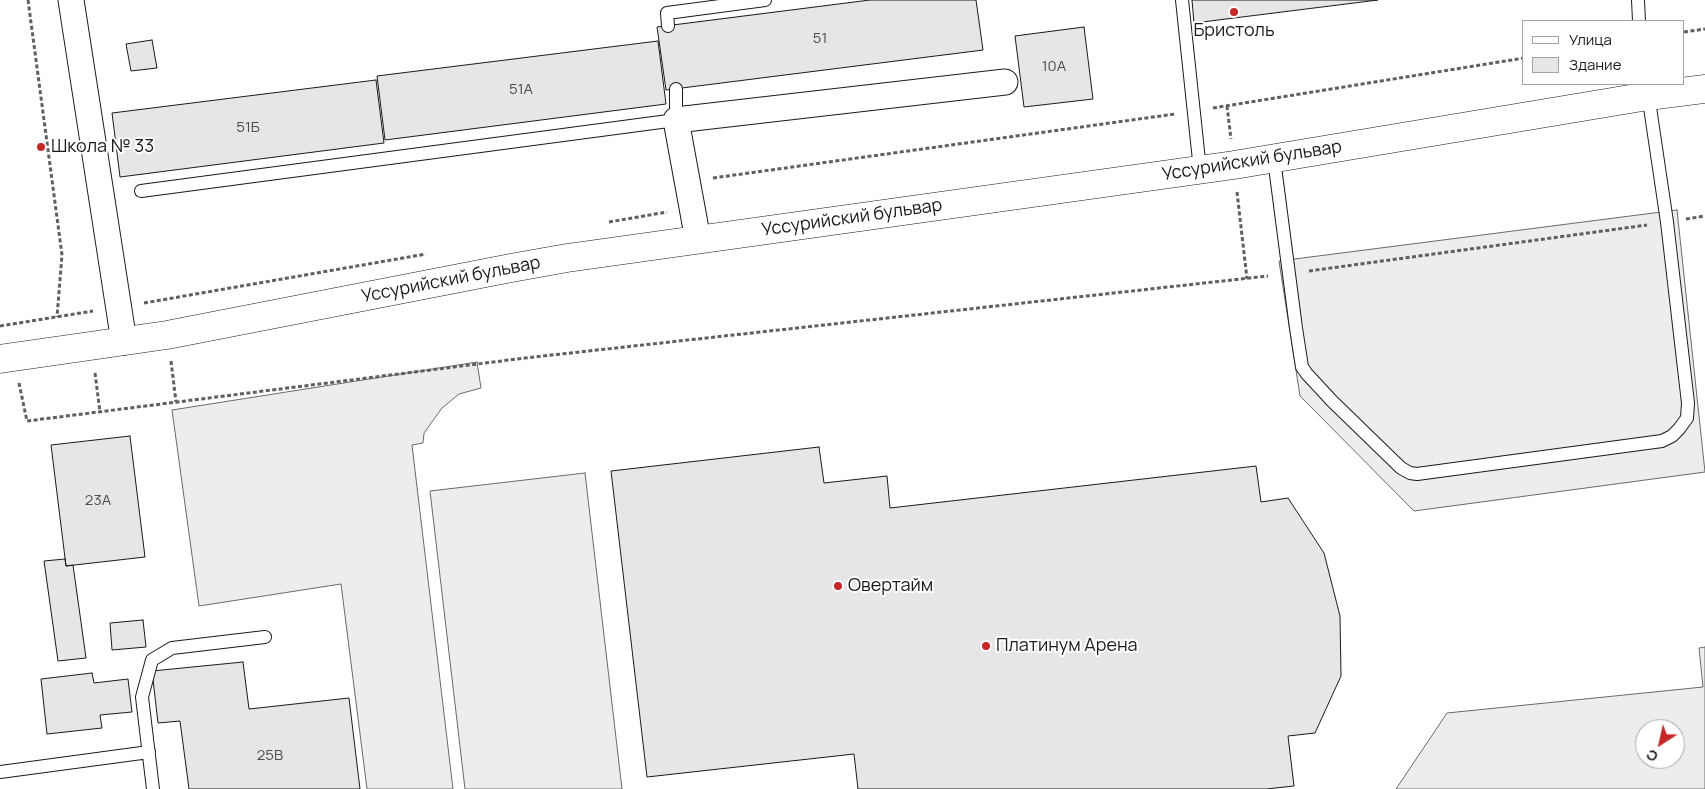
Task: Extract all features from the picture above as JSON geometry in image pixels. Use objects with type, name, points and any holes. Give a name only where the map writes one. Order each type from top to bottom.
[{"type":"street","points":[[71,0],[124,342]]},
{"type":"street","points":[[698,240],[676,120],[1005,82]]},
{"type":"street","name":"Уссурийский бульвар","points":[[7,358],[167,335],[511,268],[1274,159],[1647,90],[1705,89]]},
{"type":"lane","points":[[668,26],[667,13],[765,0]]},
{"type":"lane","points":[[1182,0],[1200,170]]},
{"type":"lane","points":[[1638,0],[1639,20]]},
{"type":"lane","points":[[141,191],[676,120],[676,89]]},
{"type":"lane","points":[[1274,159],[1300,359],[1307,374],[1401,468],[1410,473],[1417,474],[1662,441],[1680,429],[1686,418],[1688,403],[1668,222],[1647,90]]},
{"type":"lane","points":[[153,789],[142,696],[152,660],[172,648],[266,637]]},
{"type":"lane","points":[[0,772],[149,752]]},
{"type":"path","points":[[28,0],[62,255],[57,316]]},
{"type":"path","points":[[1685,32],[1705,29]]},
{"type":"path","points":[[687,181],[1194,111],[1522,58]]},
{"type":"path","points":[[605,222],[692,207]]},
{"type":"path","points":[[7,358],[27,421],[525,358],[1288,274],[1705,216]]},
{"type":"path","points":[[0,326],[430,253]]},
{"type":"shaded area","points":[[1677,210],[1705,472],[1414,511],[1300,396],[1279,261]]},
{"type":"shaded area","points":[[477,362],[481,388],[459,394],[442,408],[424,433],[423,443],[412,445],[453,789],[367,789],[341,584],[199,606],[172,410]]},
{"type":"shaded area","points":[[585,473],[622,789],[465,789],[430,491]]},
{"type":"shaded area","points":[[1705,647],[1705,789],[1396,789],[1447,713],[1703,687],[1699,648]]},
{"type":"building","points":[[870,0],[976,0],[983,50],[666,90],[657,27]]},
{"type":"building","points":[[1192,0],[1378,0],[1194,23]]},
{"type":"building","points":[[1084,27],[1093,99],[1024,107],[1015,36]]},
{"type":"building","points":[[152,40],[157,68],[131,71],[126,44]]},
{"type":"building","points":[[658,41],[666,104],[385,140],[377,76]]},
{"type":"building","points":[[376,80],[384,143],[120,177],[112,113]]},
{"type":"building","points":[[130,436],[145,557],[66,566],[51,445]]},
{"type":"building","name":"Платинум Арена","points":[[819,447],[824,483],[887,476],[890,508],[1256,466],[1261,502],[1288,498],[1324,553],[1340,616],[1341,676],[1315,733],[1288,736],[1294,786],[1266,789],[858,789],[854,754],[647,777],[611,471]]},
{"type":"building","points":[[65,559],[66,566],[73,565],[86,658],[58,661],[44,561]]},
{"type":"building","points":[[143,620],[146,647],[112,650],[110,623]]},
{"type":"building","points":[[243,662],[249,709],[349,698],[360,789],[189,789],[180,721],[158,723],[152,671]]},
{"type":"building","points":[[92,673],[94,683],[128,679],[132,712],[100,715],[102,728],[47,734],[41,679]]},
{"type":"place","name":"Бристоль","points":[[1234,12]]},
{"type":"place","name":"Школа № 33","points":[[41,147]]},
{"type":"place","name":"Овертайм","points":[[838,586]]},
{"type":"place","name":"Платинум Арена","points":[[986,646]]}]
